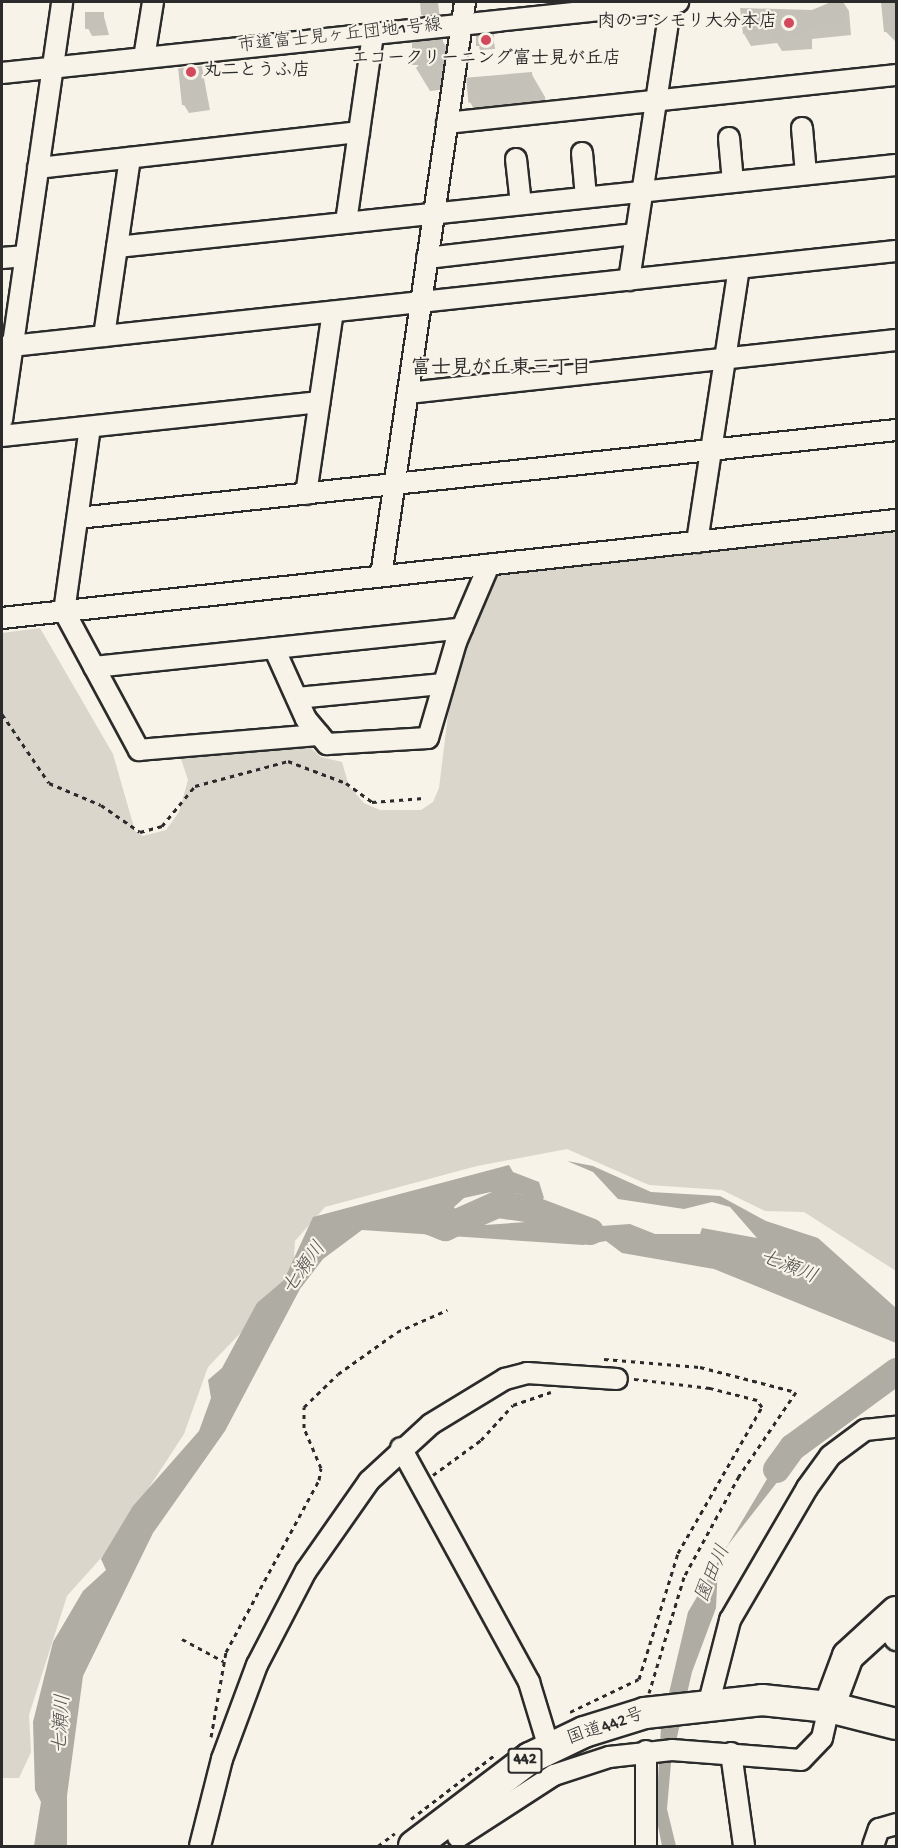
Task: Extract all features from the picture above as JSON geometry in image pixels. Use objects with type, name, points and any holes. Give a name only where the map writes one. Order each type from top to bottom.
[{"type":"highway","points":[[829,1707],[848,1656],[892,1625]]},
{"type":"highway","name":"国道442号","points":[[406,1833],[495,1780],[546,1738],[652,1704],[762,1700],[829,1707],[897,1724]]},
{"type":"street","points":[[2,420],[7,347],[25,256],[62,2]]},
{"type":"street","points":[[144,58],[153,2]]},
{"type":"street","points":[[381,576],[465,2]]},
{"type":"street","points":[[629,280],[670,2]]},
{"type":"street","name":"市道富士見ヶ丘団地1号線","points":[[2,73],[678,2]]},
{"type":"street","points":[[346,222],[373,34]]},
{"type":"street","points":[[447,123],[897,75]]},
{"type":"street","points":[[802,128],[806,174]]},
{"type":"street","points":[[38,168],[359,132]]},
{"type":"street","points":[[729,138],[734,182]]},
{"type":"street","points":[[582,153],[586,197]]},
{"type":"street","points":[[104,336],[130,158]]},
{"type":"street","points":[[516,159],[521,204]]},
{"type":"street","points":[[117,247],[897,165]]},
{"type":"street","points":[[427,258],[636,234]]},
{"type":"street","points":[[7,347],[897,251]]},
{"type":"street","points":[[2,258],[25,256]]},
{"type":"street","points":[[697,542],[739,268]]},
{"type":"street","points":[[306,494],[333,312]]},
{"type":"street","points":[[408,393],[897,340]]},
{"type":"street","points":[[2,436],[319,402]]},
{"type":"street","points":[[90,427],[64,611],[143,753],[319,735]]},
{"type":"street","points":[[78,518],[897,430]]},
{"type":"street","points":[[2,618],[897,520]]},
{"type":"street","points":[[274,648],[297,698],[319,735],[334,746],[428,738],[462,628],[489,565]]},
{"type":"street","points":[[94,667],[462,628]]},
{"type":"street","points":[[297,698],[443,684]]},
{"type":"street","points":[[200,1846],[235,1721],[283,1611],[345,1511],[401,1448],[468,1399],[517,1374],[616,1379]]},
{"type":"street","points":[[705,1702],[730,1620],[807,1488],[830,1456],[865,1430],[897,1427]]},
{"type":"street","points":[[401,1448],[529,1682],[546,1738]]},
{"type":"street","points":[[458,1837],[564,1770],[646,1751],[731,1753],[785,1761],[807,1757],[822,1738],[829,1707]]},
{"type":"street","points":[[646,1751],[646,1846]]},
{"type":"street","points":[[731,1753],[744,1846]]},
{"type":"street","points":[[873,1846],[879,1829],[897,1824]]},
{"type":"path","points":[[2,714],[49,783],[100,805],[140,832],[162,826],[195,786],[283,761],[310,766],[372,802],[424,798]]},
{"type":"path","points":[[210,1745],[223,1661],[319,1480],[321,1468],[304,1428],[304,1407],[338,1374],[397,1332],[447,1310]]},
{"type":"path","points":[[599,1359],[700,1367],[796,1392],[739,1476],[684,1577],[652,1704]]},
{"type":"path","points":[[546,1738],[639,1679],[678,1553],[762,1407],[757,1400],[710,1388],[616,1379]]},
{"type":"path","points":[[419,1482],[481,1440],[513,1405],[557,1390]]},
{"type":"path","points":[[182,1639],[223,1661]]},
{"type":"path","points":[[378,1846],[406,1833],[502,1751]]},
{"type":"shaded area","points":[[896,531],[896,1271],[804,1212],[765,1211],[722,1190],[649,1185],[567,1149],[477,1166],[325,1207],[295,1241],[293,1278],[208,1367],[184,1434],[109,1549],[67,1596],[29,1715],[31,1752],[19,1778],[2,1778],[2,633],[40,628],[113,754],[135,831],[143,836],[166,830],[179,812],[188,780],[181,759],[190,751],[301,739],[321,757],[342,762],[349,786],[364,803],[380,810],[421,810],[433,802],[439,788],[453,674],[494,574]]},
{"type":"water","points":[[567,1161],[593,1166],[651,1192],[720,1196],[766,1221],[818,1238],[896,1308],[896,1343],[714,1269],[622,1253],[606,1241],[583,1245],[362,1230],[323,1259],[300,1289],[225,1431],[153,1533],[83,1676],[67,1796],[67,1846],[34,1846],[41,1802],[35,1790],[33,1722],[53,1642],[83,1591],[106,1570],[101,1559],[133,1506],[199,1431],[211,1398],[208,1380],[222,1368],[257,1303],[284,1280],[313,1217],[509,1165],[513,1172],[539,1182],[544,1198],[538,1202],[521,1194],[491,1192],[464,1198],[454,1207],[463,1221],[485,1225],[568,1219],[602,1226],[630,1224],[655,1234],[700,1234],[702,1228],[757,1238],[730,1207],[712,1202],[684,1209],[618,1199],[593,1172]]},
{"type":"water","points":[[896,1375],[896,1381],[862,1395],[793,1462],[728,1545],[718,1566],[716,1608],[692,1672],[671,1763],[667,1809],[676,1846],[662,1846],[656,1816],[661,1727],[688,1612],[786,1447],[813,1438],[865,1382]]},
{"type":"building","points":[[420,2],[438,2],[439,13],[421,15]]},
{"type":"building","points":[[831,2],[843,2],[845,23],[806,27],[806,37],[773,39],[773,31],[743,34],[740,8],[812,10]]},
{"type":"building","points":[[881,2],[897,2],[897,31],[884,32]]},
{"type":"building","points":[[85,12],[104,12],[104,29],[85,29]]},
{"type":"building","points":[[476,34],[494,34],[494,46],[476,46]]},
{"type":"building","points":[[412,39],[443,39],[443,65],[412,65]]},
{"type":"building","points":[[202,66],[206,103],[182,105],[178,69]]},
{"type":"building","points":[[532,72],[534,97],[468,103],[466,78]]},
{"type":"waterway","name":"七瀬川","points":[[429,1221],[445,1227],[497,1204],[532,1209],[590,1231]]},
{"type":"waterway","name":"園田川","points":[[776,1469],[792,1447],[896,1371]]},
{"type":"place","name":"肉のヨシモリ大分本店","points":[[789,23]]},
{"type":"place","name":"エコークリーニング富士見が丘店","points":[[486,40]]},
{"type":"place","name":"丸二とうふ店","points":[[191,72]]},
{"type":"district","name":"富士見が丘東三丁目","points":[[501,369]]}]
